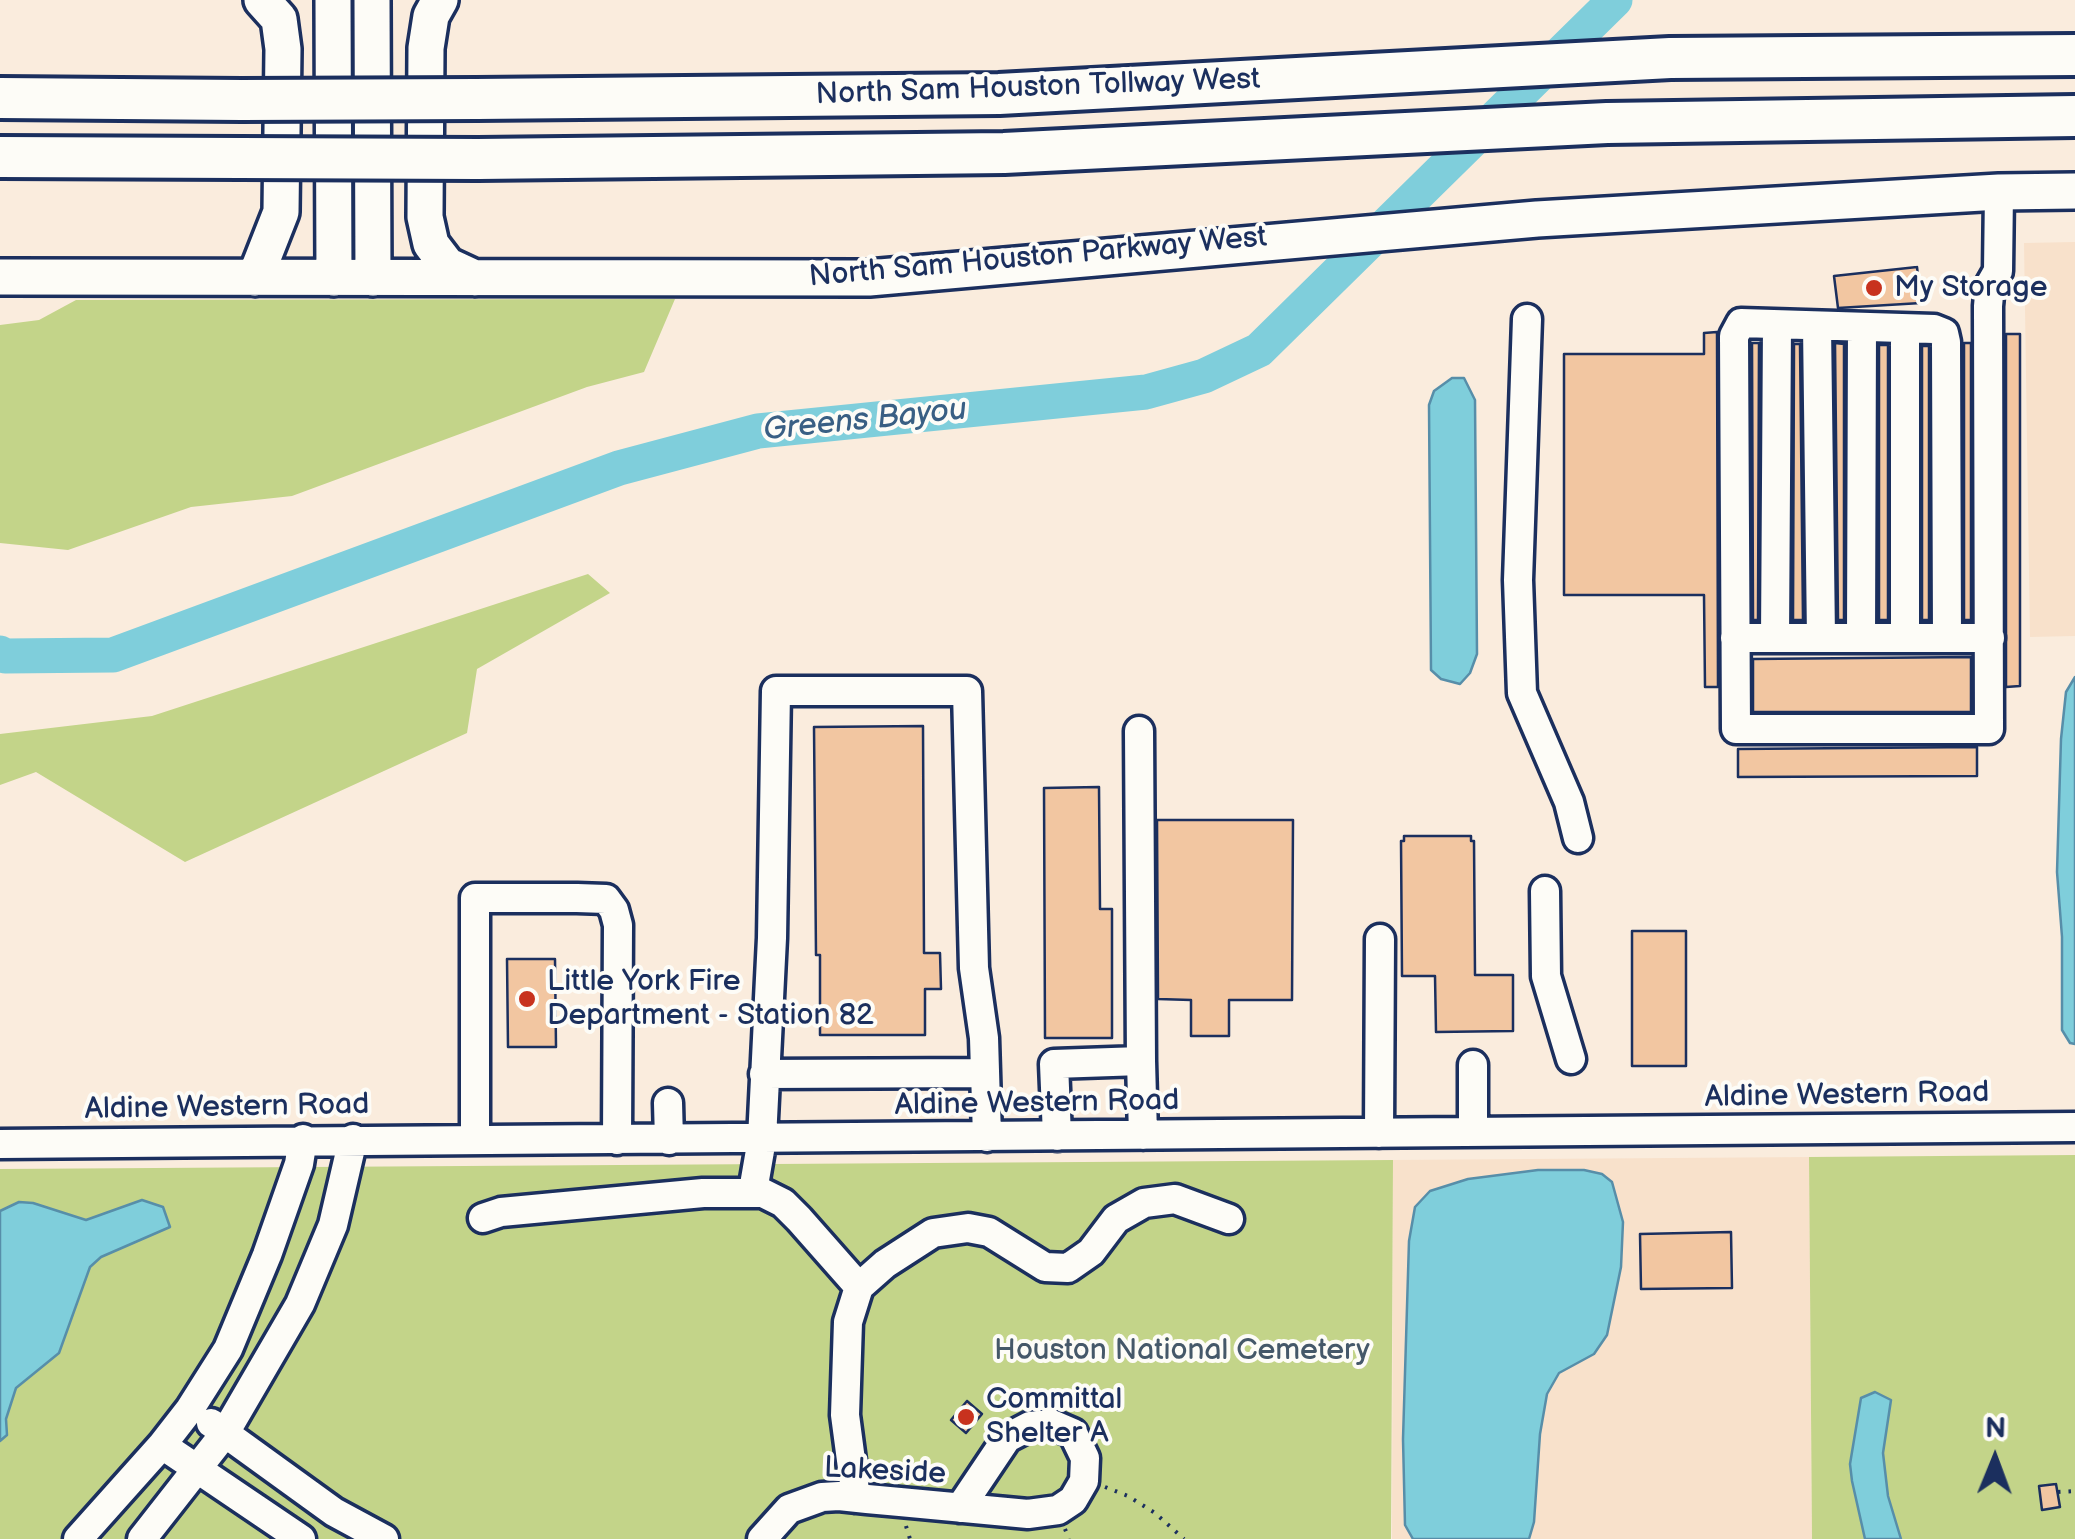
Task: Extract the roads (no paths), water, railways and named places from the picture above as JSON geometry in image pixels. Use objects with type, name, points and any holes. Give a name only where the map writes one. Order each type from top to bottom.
[{"type":"highway","name":"North Sam Houston Tollway West","points":[[0,98],[999,94],[1670,58],[2075,55]]},
{"type":"highway","name":"North Sam Houston Tollway West","points":[[0,157],[478,159],[1004,154],[1607,123],[2034,116],[2075,120]]},
{"type":"main road","points":[[255,278],[281,212],[283,48],[279,19],[262,0]]},
{"type":"main road","points":[[332,0],[334,278]]},
{"type":"main road","points":[[372,0],[373,278]]},
{"type":"main road","points":[[440,0],[431,16],[426,48],[425,217],[431,244],[447,265],[475,278]]},
{"type":"main road","name":"North Sam Houston Parkway West","points":[[0,278],[869,278],[1537,219],[2075,191]]},
{"type":"street","points":[[1947,638],[1944,333],[1905,328],[1741,324],[1734,336],[1736,729],[1989,729],[1988,306],[1990,285],[1998,271],[1999,192]]},
{"type":"street","points":[[1527,319],[1518,580],[1522,694],[1569,802],[1578,838]]},
{"type":"street","points":[[1775,638],[1777,325]]},
{"type":"street","points":[[1817,326],[1821,638]]},
{"type":"street","points":[[1862,327],[1862,638]]},
{"type":"street","points":[[1905,328],[1905,638]]},
{"type":"street","points":[[1736,638],[1990,638]]},
{"type":"street","points":[[752,1191],[762,1139],[772,938],[776,691],[967,691],[974,968],[984,1038],[987,1137]]},
{"type":"street","points":[[1138,730],[1143,1136]]},
{"type":"street","points":[[1545,891],[1546,976],[1571,1059]]},
{"type":"street","points":[[475,1140],[474,898],[606,899],[614,910],[618,926],[617,1140]]},
{"type":"street","points":[[1379,1133],[1380,939]]},
{"type":"street","points":[[1056,1136],[1054,1064],[1141,1062]]},
{"type":"street","points":[[1473,1065],[1473,1132]]},
{"type":"street","points":[[764,1074],[985,1074]]},
{"type":"street","points":[[668,1104],[669,1140]]},
{"type":"street","name":"Aldine Western Road","points":[[0,1144],[2075,1126]]},
{"type":"street","points":[[142,1539],[225,1434],[300,1304],[333,1225],[352,1139]]},
{"type":"street","points":[[78,1539],[162,1444],[228,1349],[267,1255],[299,1164],[303,1140]]},
{"type":"street","points":[[483,1218],[501,1212],[752,1191],[783,1203],[859,1287]]},
{"type":"street","points":[[856,1498],[844,1415],[848,1322],[859,1287],[911,1245],[950,1228],[968,1228],[989,1232],[1034,1261],[1056,1270],[1080,1262],[1116,1219],[1144,1203],[1174,1199],[1228,1219]]},
{"type":"street","points":[[190,1408],[334,1512],[384,1539]]},
{"type":"street","name":"Lakeside","points":[[762,1539],[789,1509],[804,1502],[839,1496],[960,1508],[1028,1514],[1058,1510],[1073,1500],[1084,1481],[1085,1458],[1072,1434],[1052,1424],[1030,1426],[1007,1438],[960,1508]]},
{"type":"street","points":[[162,1444],[301,1539]]},
{"type":"street","points":[[315,1539],[334,1512]]},
{"type":"water","points":[[1452,378],[1464,378],[1475,400],[1477,654],[1470,673],[1460,684],[1441,679],[1431,670],[1429,405],[1434,391]]},
{"type":"water","points":[[2075,677],[2075,1044],[2062,1030],[2057,872],[2061,739],[2066,692]]},
{"type":"water","points":[[1538,1170],[1584,1170],[1602,1174],[1612,1182],[1623,1222],[1621,1267],[1607,1335],[1594,1354],[1559,1373],[1547,1394],[1529,1539],[1413,1539],[1405,1525],[1403,1439],[1409,1241],[1415,1207],[1430,1191],[1468,1179]]},
{"type":"water","points":[[142,1200],[163,1207],[170,1227],[101,1257],[90,1267],[59,1353],[16,1388],[6,1419],[7,1435],[0,1441],[0,1211],[19,1202],[33,1203],[86,1220]]},
{"type":"water","points":[[1875,1392],[1891,1400],[1883,1453],[1888,1496],[1901,1539],[1865,1539],[1852,1481],[1850,1464],[1861,1398]]},
{"type":"waterway","name":"Greens Bayou","points":[[0,653],[113,655],[619,468],[758,431],[1146,392],[1204,376],[1259,350],[1615,0]]},
{"type":"place","name":"My Storage","points":[[1874,288]]},
{"type":"place","name":"Little York Fire Department - Station 82","points":[[527,999]]},
{"type":"place","name":"Committal Shelter A","points":[[966,1417]]},
{"type":"park label","name":"Houston National Cemetery","points":[[1182,1351]]}]
